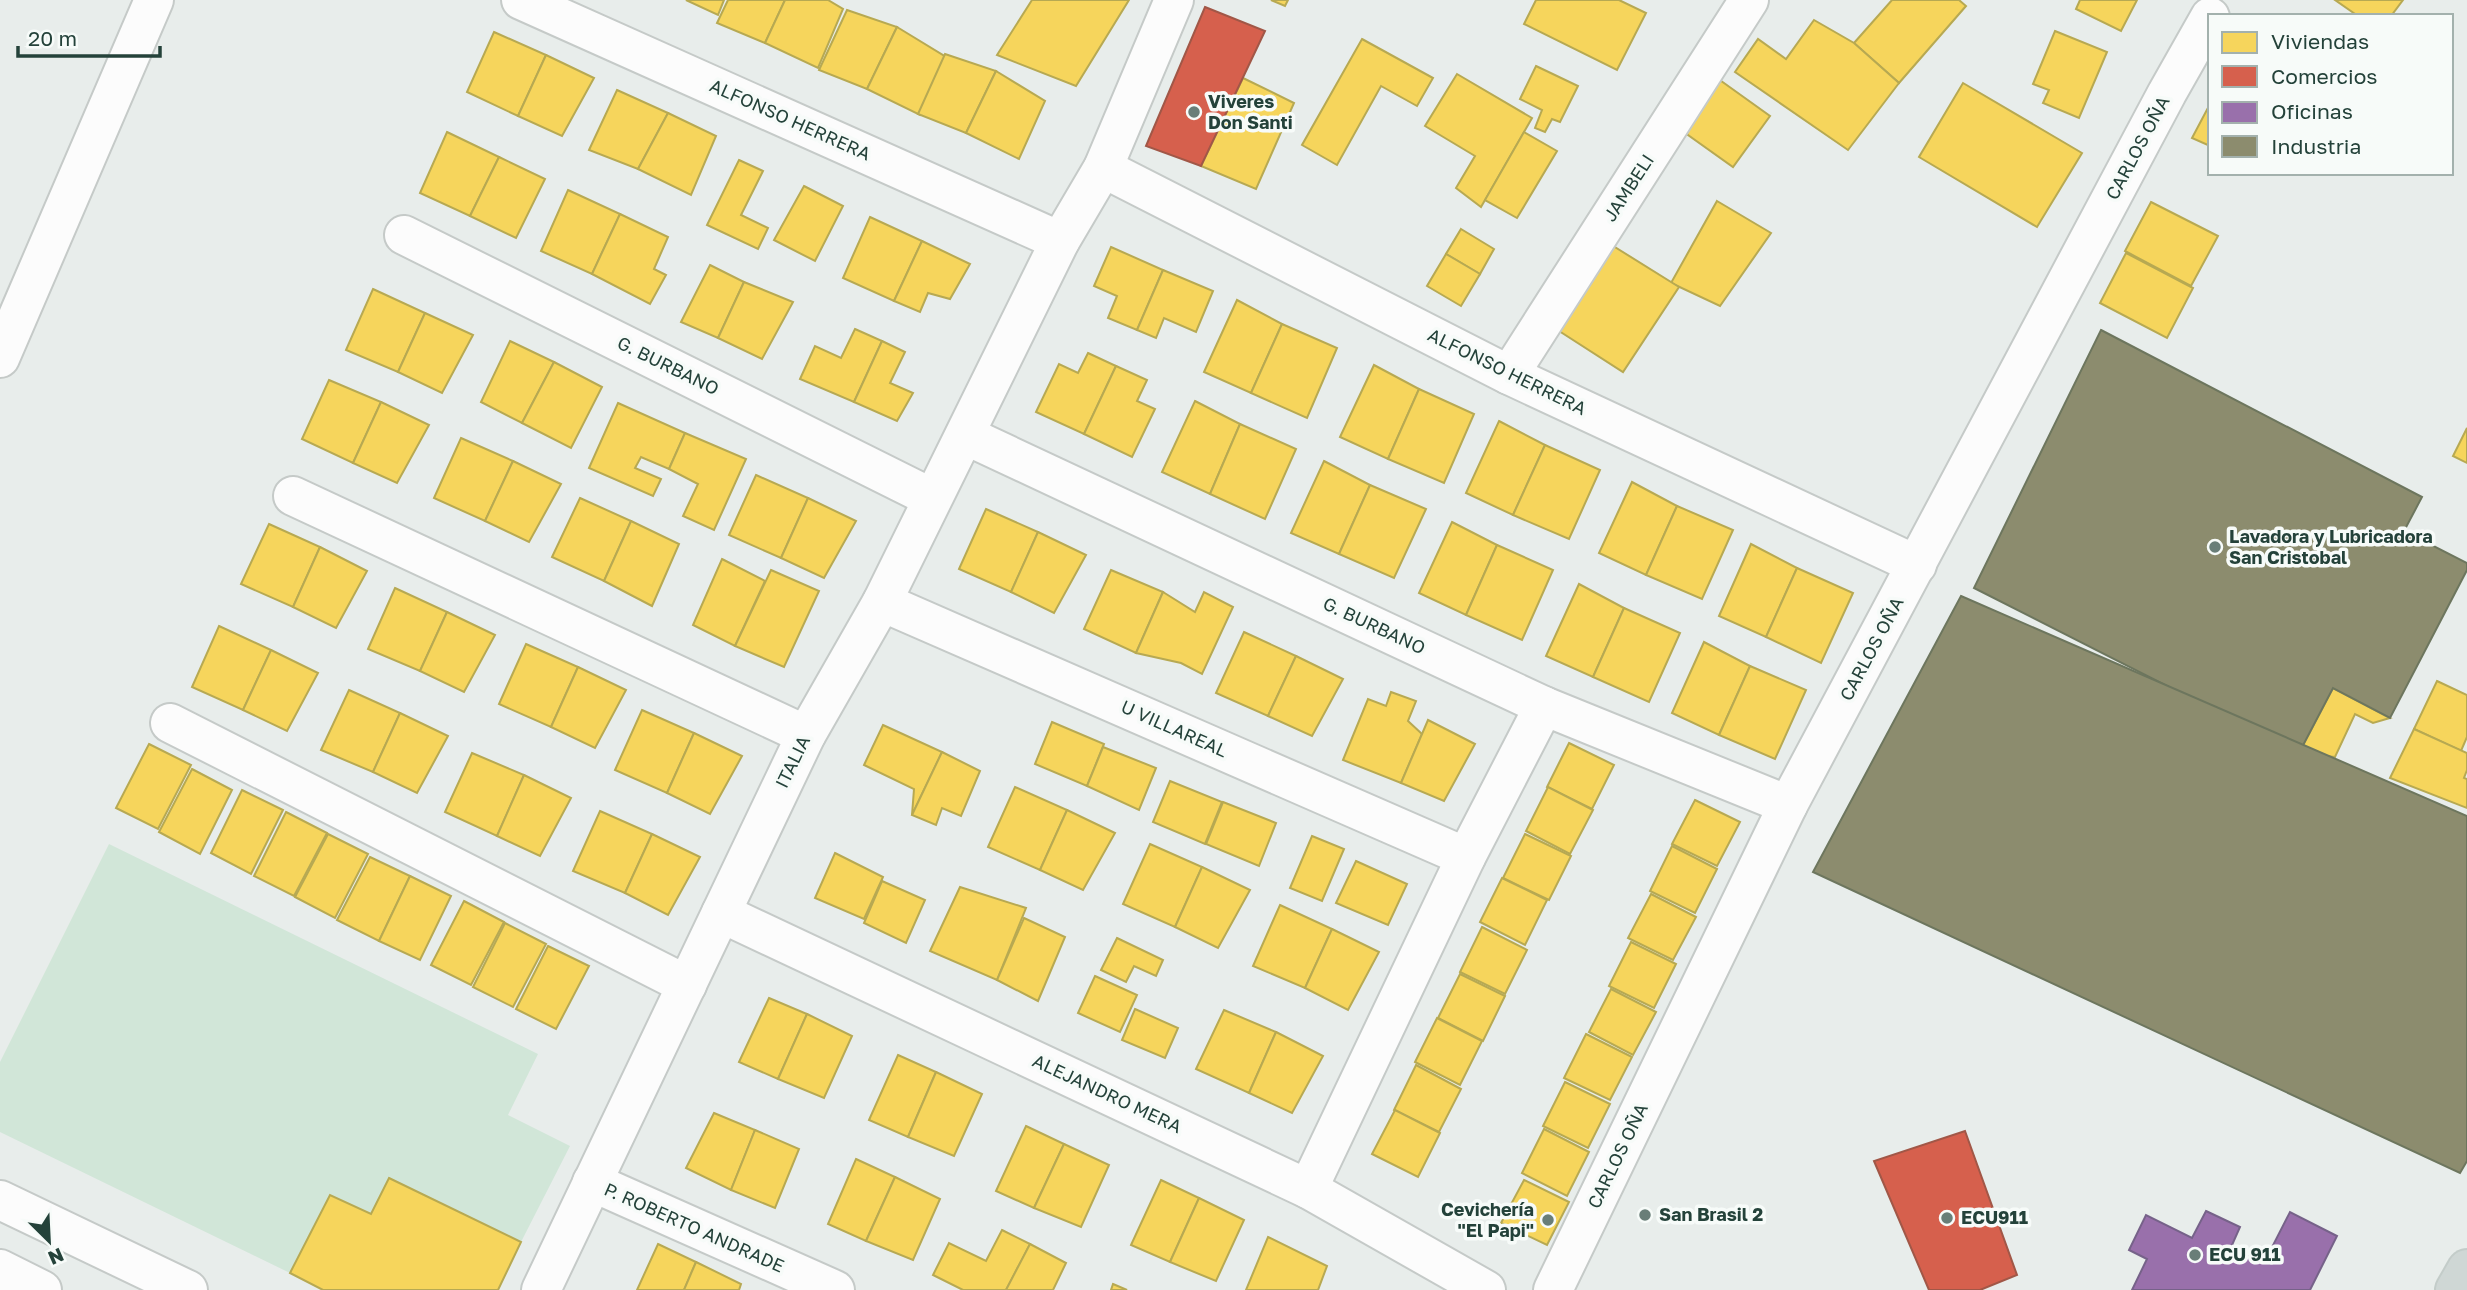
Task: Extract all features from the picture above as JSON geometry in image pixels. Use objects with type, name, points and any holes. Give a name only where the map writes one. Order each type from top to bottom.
[{"type":"main road","points":[[2455,1290],[2467,1269]]},
{"type":"street","points":[[0,358],[154,0]]},
{"type":"street","name":"ALFONSO HERRERA","points":[[521,0],[1059,241]]},
{"type":"street","name":"ITALIA","points":[[541,1290],[806,735],[882,602],[1059,241],[1103,168],[1174,0]]},
{"type":"street","name":"JAMBELI","points":[[1509,375],[1749,0]]},
{"type":"street","name":"CARLOS OÑA","points":[[1553,1290],[1788,805],[2208,21]]},
{"type":"street","name":"ALFONSO HERRERA","points":[[1103,168],[1509,375],[1917,565]]},
{"type":"street","name":"G. BURBANO","points":[[404,235],[932,498]]},
{"type":"street","name":"G. BURBANO","points":[[965,435],[1544,706],[1788,805]]},
{"type":"street","points":[[293,496],[806,735]]},
{"type":"street","name":"U VILLAREAL","points":[[882,602],[1466,857]]},
{"type":"street","points":[[1308,1189],[1466,857],[1544,706]]},
{"type":"street","points":[[1308,1189],[1544,706]]},
{"type":"street","points":[[170,723],[687,985]]},
{"type":"street","name":"ALEJANDRO MERA","points":[[721,912],[1308,1189],[1486,1290]]},
{"type":"street","name":"P. ROBERTO ANDRADE","points":[[592,1182],[835,1290]]},
{"type":"street","points":[[0,1200],[188,1290]]},
{"type":"street","points":[[0,1269],[42,1290]]},
{"type":"green space","points":[[109,844],[538,1054],[508,1115],[570,1146],[521,1242],[389,1178],[371,1214],[330,1195],[290,1273],[0,1132],[0,1062]]},
{"type":"building: Viviendas","points":[[686,0],[724,0],[718,15]]},
{"type":"building: Viviendas","points":[[728,0],[785,0],[765,43],[717,23]]},
{"type":"building: Viviendas","points":[[785,0],[828,0],[843,9],[818,68],[765,43]]},
{"type":"building: Viviendas","points":[[1032,0],[1129,0],[1076,86],[997,55]]},
{"type":"building: Viviendas","points":[[1271,0],[1288,0],[1285,6]]},
{"type":"building: Viviendas","points":[[1536,0],[1619,0],[1646,13],[1617,70],[1524,24]]},
{"type":"building: Viviendas","points":[[1892,0],[1959,0],[1966,6],[1899,83],[1854,43]]},
{"type":"building: Viviendas","points":[[2080,0],[2137,0],[2121,31],[2076,9]]},
{"type":"building: Viviendas","points":[[2335,0],[2403,0],[2392,14],[2355,14]]},
{"type":"building: Viviendas","points":[[847,10],[897,27],[867,89],[819,70]]},
{"type":"building: Viviendas","points":[[1814,20],[1854,43],[1899,83],[1848,150],[1735,72],[1758,39],[1786,59]]},
{"type":"building: Viviendas","points":[[897,27],[946,57],[920,115],[867,89]]},
{"type":"building: Viviendas","points":[[2055,31],[2107,52],[2079,118],[2043,103],[2049,90],[2033,84]]},
{"type":"building: Viviendas","points":[[494,32],[546,55],[518,116],[467,92]]},
{"type":"building: Viviendas","points":[[1362,39],[1433,78],[1417,106],[1381,86],[1337,165],[1302,145]]},
{"type":"building: Viviendas","points":[[945,54],[996,71],[966,133],[918,114]]},
{"type":"building: Viviendas","points":[[546,55],[594,78],[562,136],[518,116]]},
{"type":"building: Viviendas","points":[[1536,66],[1578,86],[1560,122],[1552,119],[1545,132],[1535,128],[1542,110],[1520,99]]},
{"type":"building: Viviendas","points":[[996,71],[1045,101],[1019,159],[966,133]]},
{"type":"building: Viviendas","points":[[1457,74],[1532,118],[1481,207],[1456,188],[1475,156],[1425,126]]},
{"type":"building: Viviendas","points":[[1243,78],[1294,103],[1256,189],[1201,166]]},
{"type":"building: Viviendas","points":[[1717,78],[1770,116],[1733,167],[1681,130]]},
{"type":"building: Viviendas","points":[[1963,83],[2082,153],[2037,227],[1919,157]]},
{"type":"building: Viviendas","points":[[617,90],[668,113],[638,169],[589,150]]},
{"type":"building: Viviendas","points":[[2208,108],[2208,145],[2192,138]]},
{"type":"building: Viviendas","points":[[668,113],[716,136],[691,195],[638,169]]},
{"type":"building: Viviendas","points":[[447,132],[499,157],[470,216],[420,193]]},
{"type":"building: Viviendas","points":[[1524,132],[1557,151],[1517,218],[1485,200]]},
{"type":"building: Viviendas","points":[[499,157],[545,179],[516,238],[470,216]]},
{"type":"building: Viviendas","points":[[739,160],[763,171],[741,215],[768,228],[758,249],[707,225]]},
{"type":"building: Viviendas","points":[[804,186],[843,206],[815,261],[774,240]]},
{"type":"building: Viviendas","points":[[568,190],[620,214],[592,274],[541,251]]},
{"type":"building: Viviendas","points":[[1717,201],[1771,233],[1720,306],[1671,283]]},
{"type":"building: Viviendas","points":[[2151,202],[2218,236],[2191,286],[2125,251]]},
{"type":"building: Viviendas","points":[[620,214],[668,237],[654,269],[666,275],[650,304],[592,274]]},
{"type":"building: Viviendas","points":[[870,217],[922,241],[894,301],[843,278]]},
{"type":"building: Viviendas","points":[[1461,229],[1494,249],[1480,274],[1446,254]]},
{"type":"building: Viviendas","points":[[922,241],[970,264],[950,299],[928,293],[920,312],[894,301]]},
{"type":"building: Viviendas","points":[[1610,244],[1679,287],[1623,372],[1556,329]]},
{"type":"building: Viviendas","points":[[1111,247],[1163,270],[1137,330],[1108,318],[1117,296],[1094,286]]},
{"type":"building: Viviendas","points":[[2126,253],[2193,288],[2167,338],[2100,303]]},
{"type":"building: Viviendas","points":[[1446,254],[1480,274],[1461,306],[1427,286]]},
{"type":"building: Viviendas","points":[[710,265],[744,282],[718,338],[681,322]]},
{"type":"building: Viviendas","points":[[1163,270],[1213,291],[1196,332],[1164,318],[1156,338],[1137,330]]},
{"type":"building: Viviendas","points":[[744,282],[793,302],[762,359],[718,338]]},
{"type":"building: Viviendas","points":[[373,289],[425,313],[398,372],[346,350]]},
{"type":"building: Viviendas","points":[[1237,300],[1282,324],[1251,393],[1204,372]]},
{"type":"building: Viviendas","points":[[425,313],[473,335],[442,393],[398,372]]},
{"type":"building: Viviendas","points":[[1282,324],[1337,348],[1307,418],[1251,393]]},
{"type":"building: Viviendas","points":[[855,329],[882,341],[854,402],[800,379],[815,346],[841,358]]},
{"type":"building: Viviendas","points":[[510,341],[554,362],[522,423],[481,402]]},
{"type":"building: Viviendas","points":[[882,341],[905,352],[890,383],[913,393],[897,421],[854,402]]},
{"type":"building: Viviendas","points":[[1088,353],[1116,366],[1084,434],[1036,412],[1059,364],[1078,373]]},
{"type":"building: Viviendas","points":[[554,362],[602,387],[571,448],[522,423]]},
{"type":"building: Viviendas","points":[[1374,365],[1419,389],[1388,459],[1340,437]]},
{"type":"building: Viviendas","points":[[1116,366],[1147,380],[1137,401],[1155,409],[1132,457],[1084,434]]},
{"type":"building: Viviendas","points":[[329,380],[381,402],[353,463],[302,439]]},
{"type":"building: Viviendas","points":[[1419,389],[1474,414],[1444,483],[1388,459]]},
{"type":"building: Viviendas","points":[[1195,401],[1240,424],[1210,494],[1162,472]]},
{"type":"building: Viviendas","points":[[381,402],[429,425],[397,483],[353,463]]},
{"type":"building: Viviendas","points":[[618,403],[685,433],[669,469],[641,457],[635,468],[661,479],[653,496],[589,468]]},
{"type":"building: Viviendas","points":[[1499,421],[1545,445],[1513,515],[1466,493]]},
{"type":"building: Viviendas","points":[[1240,424],[1296,449],[1265,519],[1210,494]]},
{"type":"building: Viviendas","points":[[2467,428],[2467,463],[2453,456]]},
{"type":"building: Viviendas","points":[[685,433],[746,459],[714,530],[683,516],[698,484],[669,469]]},
{"type":"building: Viviendas","points":[[461,438],[513,461],[485,521],[434,498]]},
{"type":"building: Viviendas","points":[[1545,445],[1600,470],[1569,539],[1513,515]]},
{"type":"building: Viviendas","points":[[513,461],[561,484],[529,542],[485,521]]},
{"type":"building: Viviendas","points":[[1324,461],[1370,485],[1339,554],[1291,533]]},
{"type":"building: Viviendas","points":[[756,475],[808,498],[781,558],[729,535]]},
{"type":"building: Viviendas","points":[[1632,482],[1677,506],[1646,575],[1599,553]]},
{"type":"building: Viviendas","points":[[1370,485],[1426,509],[1394,578],[1339,554]]},
{"type":"building: Viviendas","points":[[580,498],[631,521],[604,581],[552,557]]},
{"type":"building: Viviendas","points":[[808,498],[856,521],[824,578],[781,558]]},
{"type":"building: Viviendas","points":[[1677,506],[1733,530],[1702,599],[1646,575]]},
{"type":"building: Viviendas","points":[[986,509],[1038,532],[1011,592],[959,569]]},
{"type":"building: Viviendas","points":[[631,521],[679,544],[652,606],[604,581]]},
{"type":"building: Viviendas","points":[[1452,522],[1497,545],[1466,615],[1419,593]]},
{"type":"building: Viviendas","points":[[269,524],[320,547],[293,607],[241,584]]},
{"type":"building: Viviendas","points":[[1038,532],[1086,555],[1054,613],[1011,592]]},
{"type":"building: Viviendas","points":[[1751,544],[1797,568],[1766,637],[1719,616]]},
{"type":"building: Viviendas","points":[[1497,545],[1553,570],[1522,640],[1466,615]]},
{"type":"building: Viviendas","points":[[320,547],[367,571],[336,628],[293,607]]},
{"type":"building: Viviendas","points":[[722,559],[765,581],[735,646],[693,625]]},
{"type":"building: Viviendas","points":[[1797,568],[1853,593],[1821,663],[1766,637]]},
{"type":"building: Viviendas","points":[[771,570],[819,591],[784,667],[735,646]]},
{"type":"building: Viviendas","points":[[1111,570],[1163,592],[1136,653],[1084,629]]},
{"type":"building: Viviendas","points":[[1579,584],[1624,608],[1593,677],[1546,656]]},
{"type":"building: Viviendas","points":[[395,588],[447,612],[420,671],[368,649]]},
{"type":"building: Viviendas","points":[[1163,592],[1195,612],[1204,592],[1233,607],[1202,674],[1181,663],[1136,653]]},
{"type":"building: Viviendas","points":[[1624,608],[1680,633],[1649,702],[1593,677]]},
{"type":"building: Viviendas","points":[[447,612],[495,635],[464,692],[420,671]]},
{"type":"building: Viviendas","points":[[219,626],[271,650],[243,710],[192,687]]},
{"type":"building: Viviendas","points":[[1244,632],[1296,656],[1268,716],[1216,693]]},
{"type":"building: Viviendas","points":[[1704,642],[1750,666],[1719,735],[1672,713]]},
{"type":"building: Viviendas","points":[[526,644],[578,667],[551,727],[499,704]]},
{"type":"building: Viviendas","points":[[271,650],[318,673],[287,731],[243,710]]},
{"type":"building: Viviendas","points":[[1296,656],[1343,679],[1312,736],[1268,716]]},
{"type":"building: Viviendas","points":[[1750,666],[1806,690],[1775,759],[1719,735]]},
{"type":"building: Viviendas","points":[[578,667],[626,690],[595,748],[551,727]]},
{"type":"building: Viviendas","points":[[2437,681],[2467,695],[2467,737],[2461,751],[2414,729]]},
{"type":"building: Viviendas","points":[[2333,688],[2390,718],[2373,723],[2355,714],[2335,757],[2299,753]]},
{"type":"building: Viviendas","points":[[349,690],[400,713],[373,772],[321,750]]},
{"type":"building: Viviendas","points":[[1391,692],[1416,701],[1408,721],[1422,734],[1401,783],[1343,760],[1368,699],[1386,706]]},
{"type":"building: Viviendas","points":[[642,710],[694,733],[667,793],[615,770]]},
{"type":"building: Viviendas","points":[[400,713],[448,736],[417,793],[373,772]]},
{"type":"building: Viviendas","points":[[1428,720],[1475,744],[1444,801],[1401,783]]},
{"type":"building: Viviendas","points":[[1052,722],[1104,744],[1087,786],[1035,764]]},
{"type":"building: Viviendas","points":[[883,725],[942,752],[912,815],[914,789],[864,765]]},
{"type":"building: Viviendas","points":[[2414,729],[2467,753],[2464,778],[2467,779],[2467,808],[2390,778]]},
{"type":"building: Viviendas","points":[[694,733],[742,756],[710,814],[667,793]]},
{"type":"building: Viviendas","points":[[1569,743],[1614,765],[1592,809],[1547,787]]},
{"type":"building: Viviendas","points":[[149,744],[191,765],[158,829],[116,808]]},
{"type":"building: Viviendas","points":[[1103,747],[1156,768],[1139,810],[1087,786]]},
{"type":"building: Viviendas","points":[[942,752],[980,771],[961,816],[942,808],[936,825],[912,815]]},
{"type":"building: Viviendas","points":[[472,753],[524,775],[497,836],[445,812]]},
{"type":"building: Viviendas","points":[[192,769],[232,790],[200,854],[159,832]]},
{"type":"building: Viviendas","points":[[524,775],[571,798],[540,856],[497,836]]},
{"type":"building: Viviendas","points":[[1170,781],[1222,802],[1205,844],[1153,822]]},
{"type":"building: Viviendas","points":[[1015,787],[1067,810],[1040,870],[988,847]]},
{"type":"building: Viviendas","points":[[1548,787],[1593,810],[1570,854],[1526,831]]},
{"type":"building: Viviendas","points":[[242,790],[283,810],[251,874],[211,853]]},
{"type":"building: Viviendas","points":[[1695,800],[1740,822],[1717,866],[1672,844]]},
{"type":"building: Viviendas","points":[[1223,802],[1276,823],[1259,866],[1206,844]]},
{"type":"building: Viviendas","points":[[1067,810],[1115,833],[1083,890],[1040,870]]},
{"type":"building: Viviendas","points":[[600,811],[652,834],[625,893],[573,871]]},
{"type":"building: Viviendas","points":[[286,812],[327,833],[294,896],[254,876]]},
{"type":"building: Viviendas","points":[[328,834],[368,854],[335,918],[295,897]]},
{"type":"building: Viviendas","points":[[652,834],[700,857],[668,915],[625,893]]},
{"type":"building: Viviendas","points":[[1525,834],[1571,856],[1549,900],[1503,878]]},
{"type":"building: Viviendas","points":[[1312,836],[1344,849],[1322,901],[1290,888]]},
{"type":"building: Viviendas","points":[[1150,844],[1202,867],[1175,927],[1123,904]]},
{"type":"building: Viviendas","points":[[1672,846],[1717,869],[1695,913],[1650,891]]},
{"type":"building: Viviendas","points":[[835,853],[883,877],[864,919],[815,898]]},
{"type":"building: Viviendas","points":[[370,857],[410,876],[379,941],[337,920]]},
{"type":"building: Viviendas","points":[[1356,861],[1407,884],[1388,925],[1336,903]]},
{"type":"building: Viviendas","points":[[1202,867],[1250,890],[1218,948],[1175,927]]},
{"type":"building: Viviendas","points":[[410,876],[451,896],[420,960],[379,941]]},
{"type":"building: Viviendas","points":[[1502,878],[1547,900],[1525,945],[1480,922]]},
{"type":"building: Viviendas","points":[[882,881],[925,900],[906,943],[864,923]]},
{"type":"building: Viviendas","points":[[960,887],[1026,908],[997,980],[930,951]]},
{"type":"building: Viviendas","points":[[1651,894],[1696,917],[1673,960],[1628,938]]},
{"type":"building: Viviendas","points":[[464,901],[504,922],[471,985],[431,965]]},
{"type":"building: Viviendas","points":[[1280,905],[1332,929],[1305,988],[1253,966]]},
{"type":"building: Viviendas","points":[[1024,918],[1065,937],[1038,1001],[997,980]]},
{"type":"building: Viviendas","points":[[505,923],[546,944],[513,1007],[473,987]]},
{"type":"building: Viviendas","points":[[1482,927],[1527,950],[1505,994],[1460,972]]},
{"type":"building: Viviendas","points":[[1332,929],[1379,952],[1348,1010],[1305,988]]},
{"type":"building: Viviendas","points":[[1117,938],[1163,960],[1156,976],[1134,966],[1126,982],[1101,970]]},
{"type":"building: Viviendas","points":[[1631,942],[1676,964],[1654,1008],[1609,986]]},
{"type":"building: Viviendas","points":[[548,946],[589,966],[556,1029],[516,1009]]},
{"type":"building: Viviendas","points":[[1460,974],[1505,996],[1483,1041],[1438,1018]]},
{"type":"building: Viviendas","points":[[1095,976],[1137,995],[1120,1032],[1078,1013]]},
{"type":"building: Viviendas","points":[[1611,989],[1656,1012],[1633,1055],[1589,1032]]},
{"type":"building: Viviendas","points":[[769,998],[807,1014],[778,1079],[739,1062]]},
{"type":"building: Viviendas","points":[[1135,1009],[1178,1028],[1165,1058],[1122,1040]]},
{"type":"building: Viviendas","points":[[1224,1010],[1276,1032],[1249,1093],[1196,1069]]},
{"type":"building: Viviendas","points":[[807,1014],[852,1036],[824,1098],[778,1079]]},
{"type":"building: Viviendas","points":[[1437,1018],[1482,1041],[1460,1085],[1415,1062]]},
{"type":"building: Viviendas","points":[[1276,1032],[1323,1056],[1292,1113],[1249,1093]]},
{"type":"building: Viviendas","points":[[1586,1034],[1632,1057],[1610,1100],[1564,1078]]},
{"type":"building: Viviendas","points":[[898,1055],[936,1072],[908,1137],[869,1120]]},
{"type":"building: Viviendas","points":[[1416,1065],[1461,1089],[1439,1132],[1394,1110]]},
{"type":"building: Viviendas","points":[[936,1072],[982,1094],[954,1156],[908,1137]]},
{"type":"building: Viviendas","points":[[1565,1082],[1610,1104],[1588,1148],[1543,1126]]},
{"type":"building: Viviendas","points":[[1395,1110],[1440,1133],[1418,1177],[1372,1154]]},
{"type":"building: Viviendas","points":[[714,1113],[755,1130],[731,1190],[686,1168]]},
{"type":"building: Viviendas","points":[[1026,1126],[1064,1144],[1034,1208],[996,1191]]},
{"type":"building: Viviendas","points":[[1544,1129],[1589,1152],[1567,1196],[1522,1173]]},
{"type":"building: Viviendas","points":[[755,1130],[799,1149],[775,1208],[731,1190]]},
{"type":"building: Viviendas","points":[[1064,1144],[1109,1165],[1081,1227],[1034,1208]]},
{"type":"building: Viviendas","points":[[856,1159],[895,1177],[866,1241],[828,1224]]},
{"type":"building: Viviendas","points":[[895,1177],[940,1199],[913,1260],[866,1241]]},
{"type":"building: Viviendas","points":[[389,1178],[521,1242],[498,1290],[323,1290],[290,1273],[330,1195],[371,1214]]},
{"type":"building: Viviendas","points":[[1161,1180],[1199,1198],[1170,1262],[1131,1245]]},
{"type":"building: Viviendas","points":[[1524,1180],[1569,1202],[1547,1245],[1501,1223]]},
{"type":"building: Viviendas","points":[[1199,1198],[1244,1220],[1216,1281],[1170,1262]]},
{"type":"building: Viviendas","points":[[1002,1230],[1030,1244],[1006,1290],[963,1290],[933,1275],[949,1243],[986,1261]]},
{"type":"building: Viviendas","points":[[1268,1237],[1327,1266],[1318,1290],[1246,1290]]},
{"type":"building: Viviendas","points":[[658,1244],[696,1262],[684,1290],[637,1290]]},
{"type":"building: Viviendas","points":[[1030,1244],[1066,1263],[1053,1290],[1006,1290]]},
{"type":"building: Viviendas","points":[[696,1262],[741,1284],[739,1290],[684,1290]]},
{"type":"building: Viviendas","points":[[1113,1284],[1127,1290],[1111,1290]]},
{"type":"building: Comercios","name":"Viveres Don Santi","points":[[1205,7],[1265,31],[1201,166],[1146,146]]},
{"type":"building: Comercios","name":"ECU911","points":[[1965,1131],[2017,1275],[1980,1290],[1929,1290],[1874,1161]]},
{"type":"building: Oficinas","name":"ECU 911","points":[[2206,1211],[2240,1227],[2232,1245],[2265,1261],[2290,1212],[2337,1236],[2310,1290],[2132,1290],[2147,1259],[2129,1250],[2146,1215],[2192,1238]]},
{"type":"building: Industria","name":"Lavadora y Lubricadora San Cristobal","points":[[2101,330],[2422,497],[2404,531],[2467,563],[2467,570],[2390,718],[2333,688],[2299,753],[1974,588]]},
{"type":"building: Industria","points":[[1961,596],[2467,816],[2467,1161],[2460,1173],[1813,872]]},
{"type":"place","name":"Viveres Don Santi","points":[[1194,112]]},
{"type":"place","name":"Lavadora y Lubricadora San Cristobal","points":[[2215,547]]},
{"type":"place","name":"San Brasil 2","points":[[1645,1215]]},
{"type":"place","name":"ECU911","points":[[1947,1218]]},
{"type":"place","name":"Cevichería \"El Papi\"","points":[[1548,1220]]},
{"type":"place","name":"ECU 911","points":[[2195,1255]]}]
